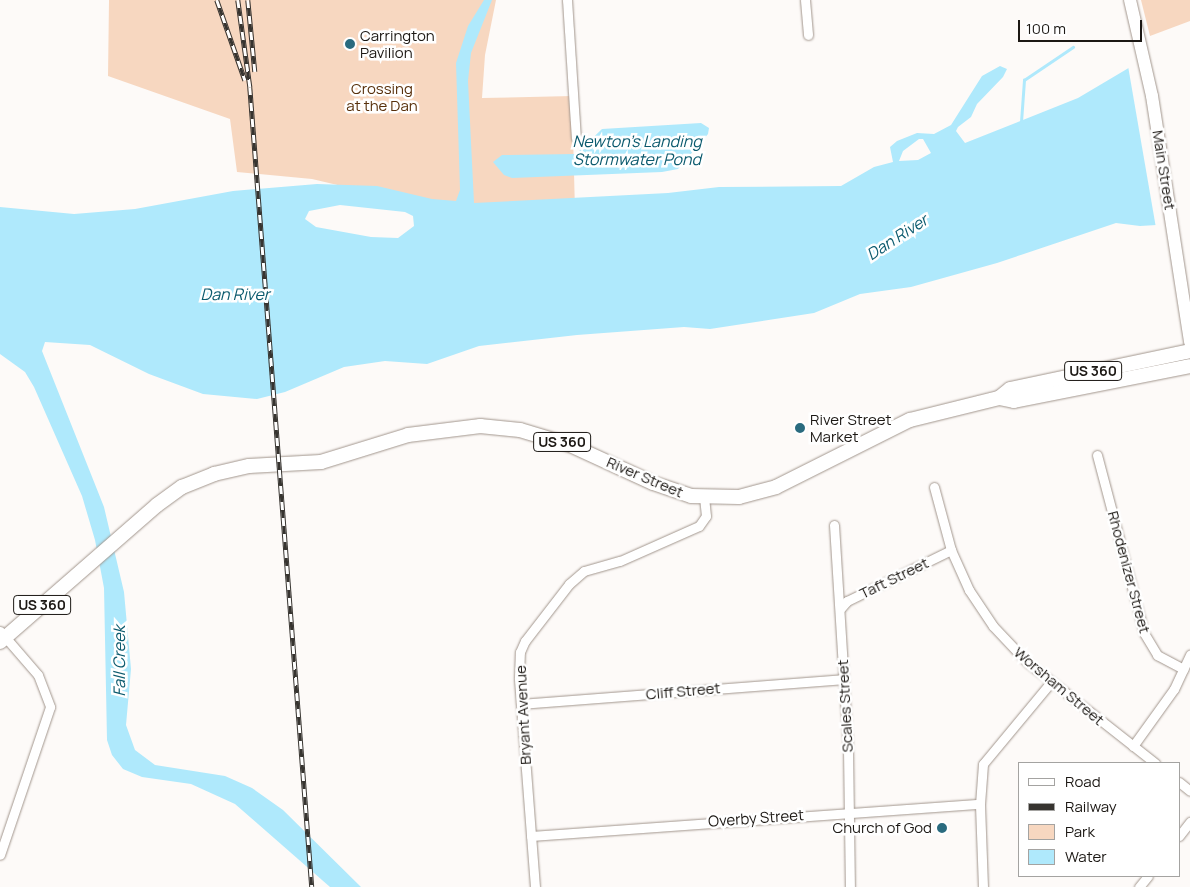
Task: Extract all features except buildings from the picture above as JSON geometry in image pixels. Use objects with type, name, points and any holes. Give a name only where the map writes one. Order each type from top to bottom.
[{"type":"main road","name":"Main Street","points":[[1130,0],[1136,20],[1159,134],[1190,342]]},
{"type":"main road","name":"River Street","points":[[999,398],[1010,389],[1190,351]]},
{"type":"main road","name":"River Street","points":[[2,637],[170,494],[214,474],[248,466],[322,462],[408,435],[460,427],[498,427],[542,436],[591,453],[672,490],[704,497],[739,497],[776,487],[910,420],[999,398],[1014,401],[1190,366]]},
{"type":"street","points":[[566,0],[576,138]]},
{"type":"street","points":[[805,0],[808,35]]},
{"type":"street","name":"Rhodenizer Street","points":[[1097,455],[1144,633],[1157,655],[1183,669]]},
{"type":"street","name":"Worsham Street","points":[[934,487],[950,550],[969,590],[993,626],[1013,649],[1051,682],[1154,762]]},
{"type":"street","name":"Bryant Avenue","points":[[535,887],[521,704],[520,652],[530,633],[569,584],[584,571],[620,561],[658,542],[699,526],[706,516],[704,497]]},
{"type":"street","name":"Scales Street","points":[[834,525],[850,811],[850,887]]},
{"type":"street","name":"Taft Street","points":[[840,609],[847,601],[950,550]]},
{"type":"street","points":[[0,855],[50,707],[38,676],[2,637]]},
{"type":"street","points":[[1133,746],[1165,704],[1190,655]]},
{"type":"street","name":"Cliff Street","points":[[521,704],[844,679]]},
{"type":"street","points":[[983,887],[980,804],[981,772],[988,756],[1051,682]]},
{"type":"street","points":[[1180,783],[1190,791]]},
{"type":"street","name":"Overby Street","points":[[531,836],[850,811],[980,804]]},
{"type":"street","points":[[1180,835],[1190,822]]},
{"type":"street","points":[[1139,887],[1147,877]]},
{"type":"green space","name":"Crossing at the Dan","points":[[109,0],[496,0],[485,55],[482,98],[572,96],[575,211],[397,199],[312,179],[237,172],[230,119],[108,76]]},
{"type":"green space","points":[[1141,0],[1190,0],[1190,21],[1150,36]]},
{"type":"water","name":"Dan River","points":[[484,0],[492,0],[471,53],[468,81],[474,203],[668,193],[719,187],[841,186],[874,167],[893,162],[890,147],[897,141],[917,133],[934,134],[951,125],[982,76],[1000,66],[1007,69],[1003,77],[977,104],[971,117],[958,127],[956,131],[965,143],[1078,98],[1159,50],[1190,223],[1140,226],[1116,223],[997,263],[911,287],[860,294],[814,313],[710,329],[684,327],[577,335],[479,346],[427,364],[385,361],[344,367],[285,392],[257,399],[203,394],[149,374],[90,345],[45,342],[42,351],[104,507],[124,592],[131,669],[126,725],[135,750],[155,765],[225,776],[252,788],[283,810],[361,887],[330,887],[235,804],[191,784],[142,777],[123,769],[112,755],[107,740],[104,588],[95,540],[82,496],[34,387],[25,372],[0,354],[0,207],[74,214],[135,209],[233,191],[317,184],[377,186],[432,199],[456,201],[460,190],[456,63],[468,26]],"holes":[[[919,139],[923,139],[931,153],[918,160],[899,161],[903,151]],[[340,205],[405,212],[413,216],[414,226],[398,238],[371,237],[316,227],[305,219],[309,211]]]},
{"type":"water","name":"Newton's Landing Stormwater Pond","points":[[701,123],[709,128],[708,134],[678,169],[662,172],[512,178],[504,175],[493,162],[502,155],[576,154],[602,129]]},
{"type":"pier","points":[[1190,30],[1190,225],[1156,228],[1128,66],[1177,34]]},
{"type":"waterway","points":[[1021,122],[1024,80],[1073,47]]},
{"type":"railway","points":[[217,0],[245,80]]},
{"type":"railway","points":[[238,0],[250,87],[312,887]]},
{"type":"railway","points":[[248,0],[255,72]]},
{"type":"place","name":"Carrington Pavilion","points":[[350,44]]},
{"type":"place","name":"River Street Market","points":[[800,428]]},
{"type":"place","name":"Church of God","points":[[942,828]]},
{"type":"water label","name":"Fall Creek","points":[[119,661]]}]
